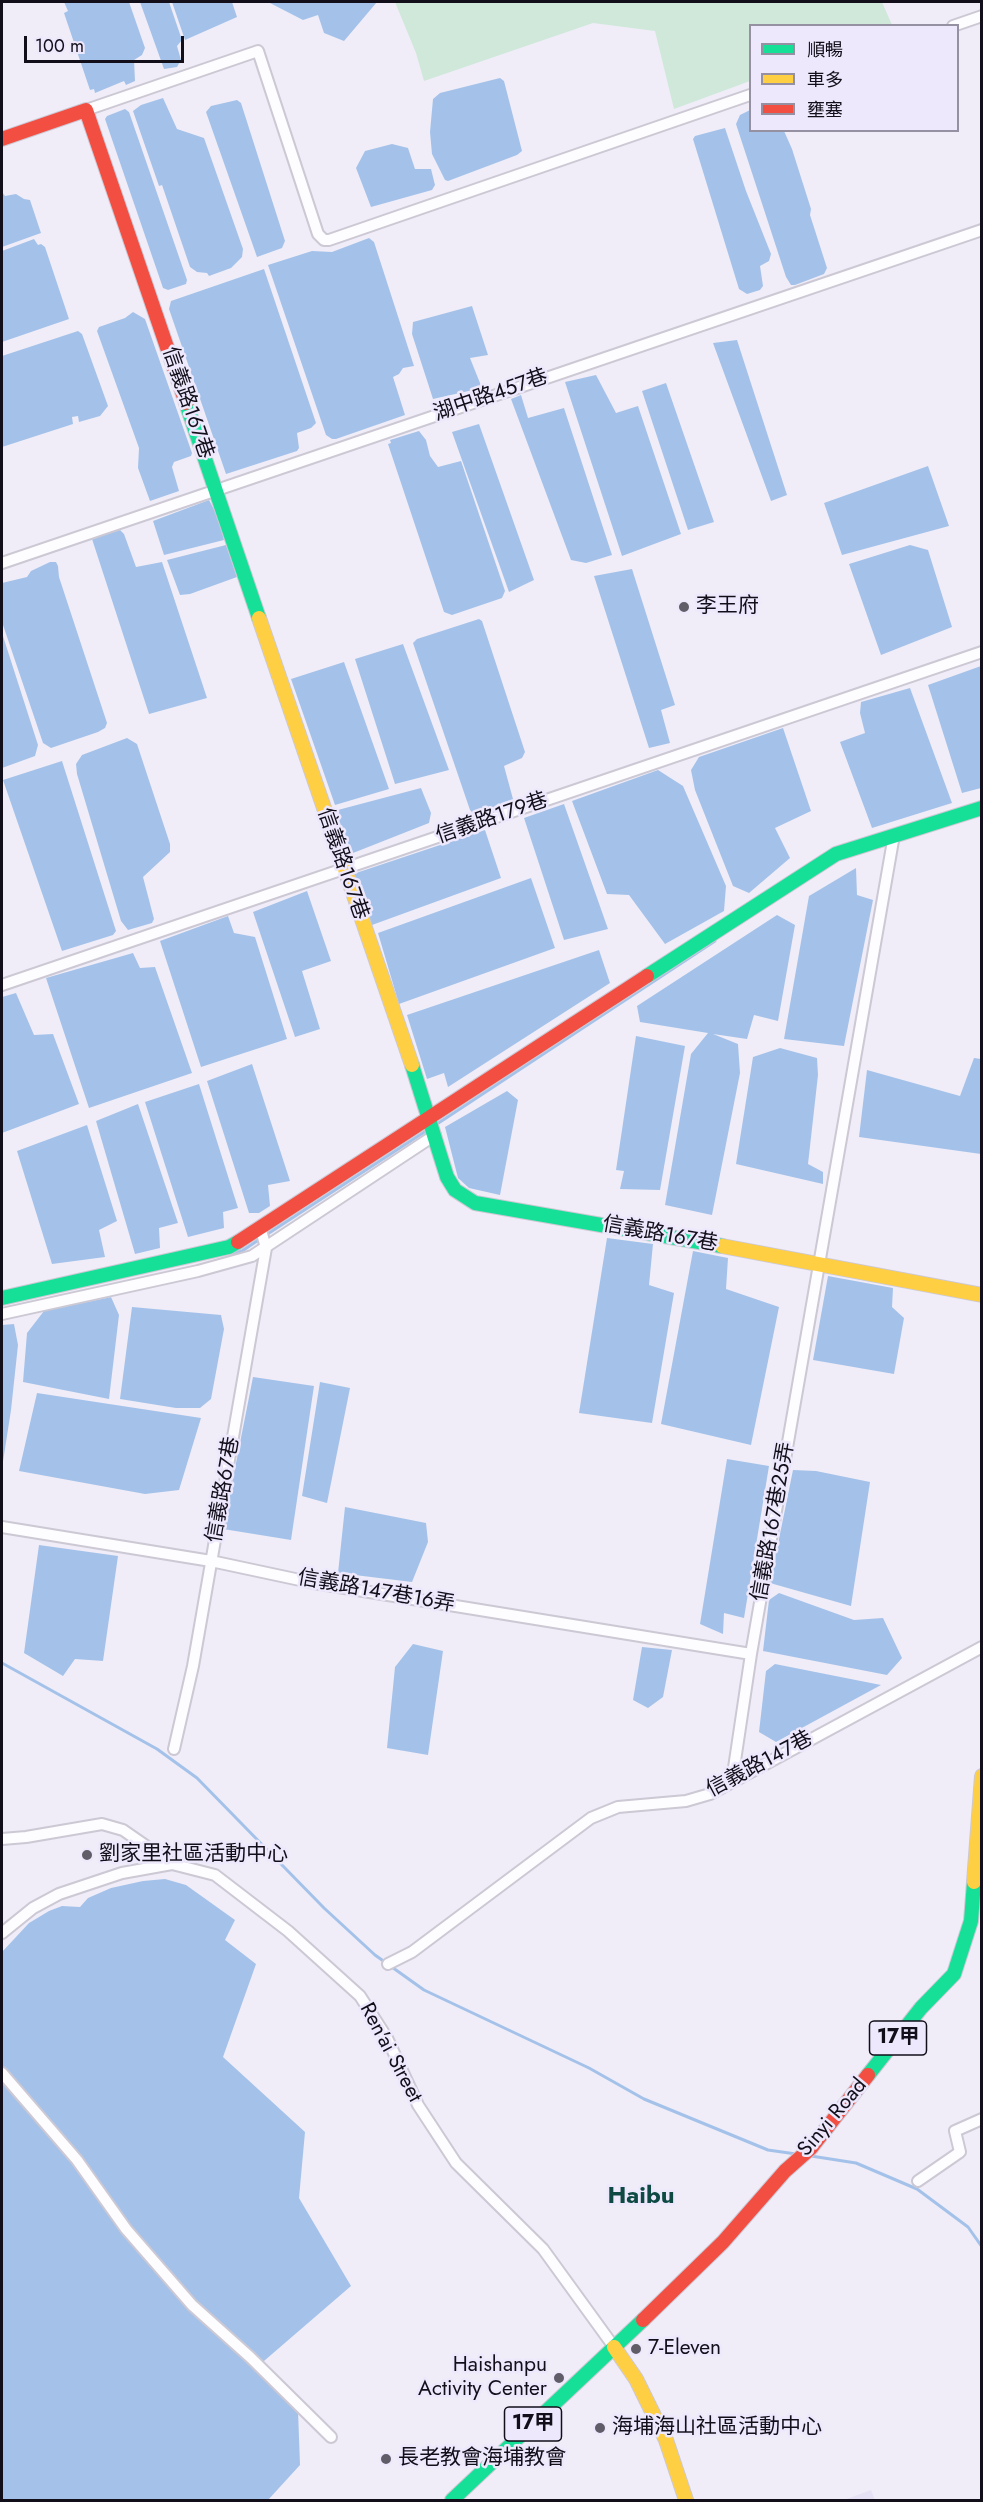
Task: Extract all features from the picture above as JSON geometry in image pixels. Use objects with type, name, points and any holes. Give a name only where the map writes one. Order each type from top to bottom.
[{"type":"street","points":[[959,24],[981,16]]},
{"type":"street","points":[[2,139],[258,51],[318,234],[324,240],[329,240],[749,95]]},
{"type":"street","name":"信義路167巷","points":[[86,110],[429,1117],[447,1177],[455,1190],[475,1203],[819,1263],[981,1295]]},
{"type":"street","name":"湖中路457巷","points":[[2,563],[981,230]]},
{"type":"street","name":"信義路179巷","points":[[2,985],[981,652]]},
{"type":"street","points":[[2,1298],[228,1247],[261,1230],[429,1117],[836,854],[981,807]]},
{"type":"street","name":"信義路167巷25弄","points":[[732,1781],[751,1654],[894,835]]},
{"type":"street","points":[[2,1314],[198,1271],[252,1256],[434,1134]]},
{"type":"street","name":"信義路67巷","points":[[174,1749],[193,1666],[266,1248],[261,1230]]},
{"type":"street","name":"信義路147巷16弄","points":[[2,1527],[211,1562],[314,1583],[751,1654]]},
{"type":"street","name":"信義路147巷","points":[[388,1964],[412,1952],[591,1818],[618,1807],[686,1801],[710,1794],[981,1647]]},
{"type":"street","name":"Sinyi Road","points":[[614,2347],[723,2242],[785,2171],[808,2152],[921,2008],[954,1974],[971,1921],[981,1776]]},
{"type":"street","name":"Ren'ai Street","points":[[2,1839],[102,1824],[123,1830],[172,1864],[215,1875],[288,1931],[360,1996],[387,2038],[418,2105],[456,2163],[543,2249],[614,2347]]},
{"type":"street","points":[[2,1933],[33,1908],[59,1894],[122,1873],[172,1864]]},
{"type":"street","points":[[971,1921],[981,1909]]},
{"type":"street","points":[[2,2073],[77,2160],[126,2229],[192,2305],[250,2357],[331,2436]]},
{"type":"street","points":[[918,2181],[960,2152],[955,2131],[981,2119]]},
{"type":"street","points":[[614,2347],[636,2379],[666,2440],[686,2500]]},
{"type":"street","name":"17甲","points":[[452,2500],[614,2347]]},
{"type":"shaded area","points":[[871,2490],[875,2500],[844,2500]]},
{"type":"green space","points":[[395,2],[882,2],[892,24],[749,24],[749,81],[674,109],[655,31],[593,23],[424,81],[416,53]]},
{"type":"water","points":[[64,2],[129,2],[145,48],[142,55],[134,60],[135,81],[126,85],[124,81],[95,93],[94,89],[90,90],[64,13],[68,11]]},
{"type":"water","points":[[140,2],[169,2],[182,40],[177,46],[181,60],[177,67],[164,69]]},
{"type":"water","points":[[172,2],[232,2],[237,17],[185,40]]},
{"type":"water","points":[[268,2],[377,2],[344,41],[324,33],[318,15],[303,20]]},
{"type":"water","points":[[500,78],[504,81],[522,151],[517,155],[448,181],[445,180],[432,154],[430,132],[433,99],[440,93]]},
{"type":"water","points":[[163,98],[177,129],[204,138],[243,249],[242,257],[231,268],[209,276],[207,273],[197,272],[190,267],[162,185],[159,186],[133,111],[141,105]]},
{"type":"water","points":[[237,100],[241,103],[285,241],[282,248],[257,257],[206,112],[211,106]]},
{"type":"water","points":[[125,109],[129,112],[187,280],[186,284],[168,290],[163,288],[105,119]]},
{"type":"water","points":[[749,110],[749,132],[784,132],[811,209],[810,215],[827,268],[824,274],[795,285],[791,285],[786,277],[736,124],[740,115]]},
{"type":"water","points":[[725,128],[746,191],[771,254],[769,261],[760,266],[763,286],[760,290],[747,294],[739,289],[693,139],[695,136]]},
{"type":"water","points":[[392,144],[408,148],[415,169],[431,169],[435,185],[432,190],[371,207],[356,168],[365,151]]},
{"type":"water","points":[[2,192],[5,196],[16,194],[30,200],[41,233],[2,247]]},
{"type":"water","points":[[369,238],[374,242],[414,366],[403,368],[393,377],[405,415],[332,439],[326,435],[268,265],[312,251],[332,252]]},
{"type":"water","points":[[34,239],[38,245],[45,247],[69,319],[2,342],[2,251]]},
{"type":"water","points":[[264,269],[316,423],[311,428],[297,433],[299,448],[297,451],[226,474],[169,309],[171,301]]},
{"type":"water","points":[[472,306],[488,355],[470,358],[482,388],[433,399],[412,334],[413,322]]},
{"type":"water","points":[[133,312],[145,319],[192,453],[191,456],[174,462],[172,467],[179,491],[150,501],[138,468],[139,448],[97,331],[99,327],[125,318]]},
{"type":"water","points":[[78,331],[82,334],[108,406],[100,416],[79,422],[78,416],[72,417],[73,424],[2,447],[2,356]]},
{"type":"water","points":[[737,340],[787,495],[771,501],[713,343]]},
{"type":"water","points":[[596,375],[616,413],[638,406],[681,534],[622,556],[565,382]]},
{"type":"water","points":[[666,383],[714,522],[688,530],[642,391]]},
{"type":"water","points":[[521,395],[528,418],[564,408],[612,555],[586,563],[571,560],[511,399]]},
{"type":"water","points":[[479,424],[534,580],[509,592],[452,432]]},
{"type":"water","points":[[419,431],[426,440],[430,456],[438,467],[461,461],[505,591],[502,598],[452,615],[444,612],[388,444],[391,443],[390,440]]},
{"type":"water","points":[[928,466],[949,526],[842,555],[824,503]]},
{"type":"water","points":[[209,500],[219,519],[224,540],[164,555],[153,521]]},
{"type":"water","points":[[120,530],[124,534],[136,567],[162,562],[207,698],[149,714],[92,539]]},
{"type":"water","points":[[226,545],[237,577],[190,594],[180,595],[167,560]]},
{"type":"water","points":[[910,545],[928,550],[952,627],[881,655],[849,564]]},
{"type":"water","points":[[50,562],[56,562],[58,566],[59,577],[107,723],[105,728],[98,732],[51,748],[43,743],[2,622],[2,583],[27,577],[31,571]]},
{"type":"water","points":[[632,569],[675,705],[661,710],[670,743],[649,748],[594,576]]},
{"type":"water","points":[[479,619],[482,621],[525,752],[522,758],[504,766],[513,799],[512,803],[475,815],[470,810],[413,643],[417,639]]},
{"type":"water","points":[[2,633],[38,745],[35,756],[2,768]]},
{"type":"water","points":[[403,644],[449,770],[395,784],[355,659]]},
{"type":"water","points":[[344,662],[389,789],[335,805],[291,679]]},
{"type":"water","points":[[981,666],[981,788],[962,793],[928,685]]},
{"type":"water","points":[[910,688],[952,803],[872,828],[840,742],[865,733],[860,713],[861,702]]},
{"type":"water","points":[[783,728],[811,811],[775,828],[790,858],[749,893],[733,886],[695,790],[691,770],[699,757]]},
{"type":"water","points":[[127,738],[137,744],[170,844],[170,852],[143,877],[154,919],[152,923],[128,930],[121,921],[76,764],[82,755]]},
{"type":"water","points":[[62,761],[116,931],[113,935],[62,951],[3,780]]},
{"type":"water","points":[[658,770],[683,786],[726,886],[724,911],[665,944],[629,895],[607,894],[572,801]]},
{"type":"water","points":[[421,788],[431,813],[429,823],[348,855],[334,811]]},
{"type":"water","points":[[564,804],[608,929],[564,940],[524,818]]},
{"type":"water","points":[[485,830],[501,878],[372,925],[353,874]]},
{"type":"water","points":[[856,868],[857,895],[873,900],[844,1046],[784,1039],[809,896]]},
{"type":"water","points":[[531,878],[555,948],[399,1004],[378,933]]},
{"type":"water","points":[[307,891],[331,961],[302,971],[320,1029],[295,1037],[253,912]]},
{"type":"water","points":[[777,915],[795,925],[778,1021],[754,1015],[747,1039],[713,1034],[738,1044],[740,1073],[712,1215],[665,1205],[691,1054],[708,1033],[640,1022],[637,1006]]},
{"type":"water","points":[[228,916],[234,933],[255,937],[287,1039],[201,1067],[160,941]]},
{"type":"water","points":[[599,950],[610,983],[448,1087],[444,1073],[427,1079],[407,1015]]},
{"type":"water","points":[[133,953],[140,968],[155,967],[192,1073],[89,1108],[46,978]]},
{"type":"water","points":[[16,993],[34,1035],[53,1034],[79,1104],[2,1133],[2,997]]},
{"type":"water","points":[[636,1036],[685,1046],[660,1190],[620,1189],[624,1171],[616,1170]]},
{"type":"water","points":[[780,1048],[817,1058],[818,1075],[808,1164],[823,1172],[823,1184],[736,1164],[753,1057]]},
{"type":"water","points":[[974,1058],[981,1059],[981,1154],[859,1137],[867,1070],[960,1096]]},
{"type":"water","points":[[252,1064],[290,1181],[268,1185],[270,1206],[259,1213],[249,1213],[207,1081]]},
{"type":"water","points":[[199,1084],[238,1208],[223,1212],[224,1228],[188,1237],[145,1102]]},
{"type":"water","points":[[507,1091],[518,1100],[500,1195],[469,1188],[458,1178],[445,1127]]},
{"type":"water","points":[[138,1104],[178,1223],[159,1228],[160,1248],[135,1254],[96,1121]]},
{"type":"water","points":[[87,1125],[117,1221],[99,1230],[105,1257],[52,1264],[17,1151]]},
{"type":"water","points":[[607,1238],[653,1244],[649,1285],[674,1293],[652,1423],[579,1413]]},
{"type":"water","points":[[693,1251],[728,1258],[726,1289],[779,1307],[751,1445],[661,1424]]},
{"type":"water","points":[[828,1276],[893,1288],[892,1307],[904,1318],[894,1374],[813,1360]]},
{"type":"water","points":[[111,1297],[119,1315],[109,1399],[23,1382],[27,1333],[44,1311]]},
{"type":"water","points":[[132,1307],[221,1315],[224,1329],[211,1399],[200,1408],[176,1408],[120,1399]]},
{"type":"water","points":[[14,1324],[18,1345],[2,1468],[2,1325]]},
{"type":"water","points":[[253,1377],[314,1386],[291,1540],[223,1529]]},
{"type":"water","points":[[320,1382],[350,1388],[327,1503],[302,1496]]},
{"type":"water","points":[[37,1393],[201,1418],[179,1490],[145,1494],[19,1471]]},
{"type":"water","points":[[727,1459],[769,1466],[744,1618],[724,1613],[723,1634],[700,1624]]},
{"type":"water","points":[[793,1470],[816,1471],[870,1482],[851,1606],[770,1583]]},
{"type":"water","points":[[345,1507],[426,1523],[428,1542],[412,1582],[338,1573]]},
{"type":"water","points":[[39,1545],[118,1556],[103,1661],[75,1659],[63,1676],[24,1653]]},
{"type":"water","points":[[779,1593],[854,1620],[883,1618],[902,1658],[887,1675],[763,1651],[769,1600]]},
{"type":"water","points":[[413,1644],[443,1651],[428,1755],[387,1748],[395,1667]]},
{"type":"water","points":[[642,1647],[672,1650],[663,1697],[648,1708],[633,1700]]},
{"type":"water","points":[[775,1664],[881,1685],[776,1742],[759,1732],[766,1671]]},
{"type":"water","points":[[165,1879],[186,1885],[235,1920],[225,1940],[256,1964],[223,2057],[305,2132],[299,2198],[351,2286],[257,2367],[298,2410],[300,2465],[268,2500],[2,2500],[2,1952],[29,1923],[49,1911],[62,1906],[80,1907],[88,1898],[111,1888]]},
{"type":"waterway","points":[[437,1124],[715,941]]},
{"type":"waterway","points":[[266,1235],[429,1129]]},
{"type":"waterway","points":[[232,1253],[242,1251],[260,1239]]},
{"type":"waterway","points":[[2,1663],[157,1749],[197,1778],[324,1908],[375,1955],[424,1990],[589,2068],[644,2099],[768,2150],[796,2154]]},
{"type":"waterway","points":[[811,2156],[856,2163],[917,2189],[968,2227],[982,2247]]},
{"type":"traffic: fast","points":[[186,403],[259,618]]},
{"type":"traffic: fast","points":[[647,976],[836,854],[982,808]]},
{"type":"traffic: fast","points":[[412,1065],[447,1177],[455,1190],[475,1203],[722,1246]]},
{"type":"traffic: fast","points":[[2,1298],[229,1247],[238,1242]]},
{"type":"traffic: fast","points":[[868,2075],[921,2008],[954,1974],[971,1921],[974,1882]]},
{"type":"traffic: fast","points":[[452,2500],[643,2320]]},
{"type":"traffic: slow","points":[[259,618],[412,1065]]},
{"type":"traffic: slow","points":[[722,1246],[982,1295]]},
{"type":"traffic: slow","points":[[974,1882],[982,1776]]},
{"type":"traffic: slow","points":[[614,2347],[636,2379],[666,2440],[686,2500]]},
{"type":"traffic: jam","points":[[2,139],[86,110],[186,403]]},
{"type":"traffic: jam","points":[[238,1242],[647,976]]},
{"type":"traffic: jam","points":[[643,2320],[723,2242],[785,2171],[811,2148],[868,2075]]},
{"type":"place","name":"李王府","points":[[684,607]]},
{"type":"place","name":"劉家里社區活動中心","points":[[87,1855]]},
{"type":"place","name":"7-Eleven","points":[[636,2349]]},
{"type":"place","name":"Haishanpu Activity Center","points":[[559,2378]]},
{"type":"place","name":"海埔海山社區活動中心","points":[[600,2428]]},
{"type":"place","name":"長老教會海埔教會","points":[[386,2459]]},
{"type":"district","name":"Haibu","points":[[641,2197]]}]
